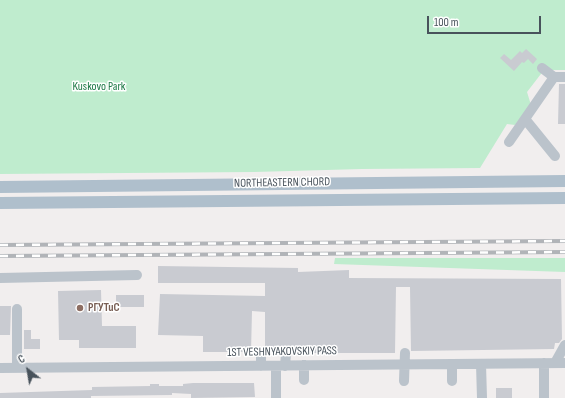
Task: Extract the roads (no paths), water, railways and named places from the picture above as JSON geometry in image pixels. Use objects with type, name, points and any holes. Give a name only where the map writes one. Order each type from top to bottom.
[{"type":"main road","name":"NORTHEASTERN CHORD","points":[[0,187],[565,182]]},
{"type":"main road","name":"NORTHEASTERN CHORD","points":[[0,203],[565,198]]},
{"type":"street","points":[[542,68],[554,77],[565,77]]},
{"type":"street","points":[[509,142],[554,77]]},
{"type":"street","points":[[525,119],[556,156]]},
{"type":"street","points":[[0,278],[137,275]]},
{"type":"street","points":[[17,309],[17,368]]},
{"type":"street","points":[[560,363],[565,345]]},
{"type":"street","points":[[404,381],[405,353]]},
{"type":"street","points":[[261,354],[261,366]]},
{"type":"street","points":[[276,398],[281,366],[286,354]]},
{"type":"street","points":[[544,363],[544,398]]},
{"type":"street","name":"1ST VESHNYAKOVSKIY PASS","points":[[0,368],[560,363]]},
{"type":"street","points":[[452,364],[452,381]]},
{"type":"street","points":[[481,364],[482,398]]},
{"type":"street","points":[[304,365],[304,380]]},
{"type":"railway","points":[[0,245],[565,241]]},
{"type":"railway","points":[[0,256],[565,252]]},
{"type":"place","name":"РГУТиС","points":[[80,308]]},
{"type":"park label","name":"Kuskovo Park","points":[[99,87]]}]
